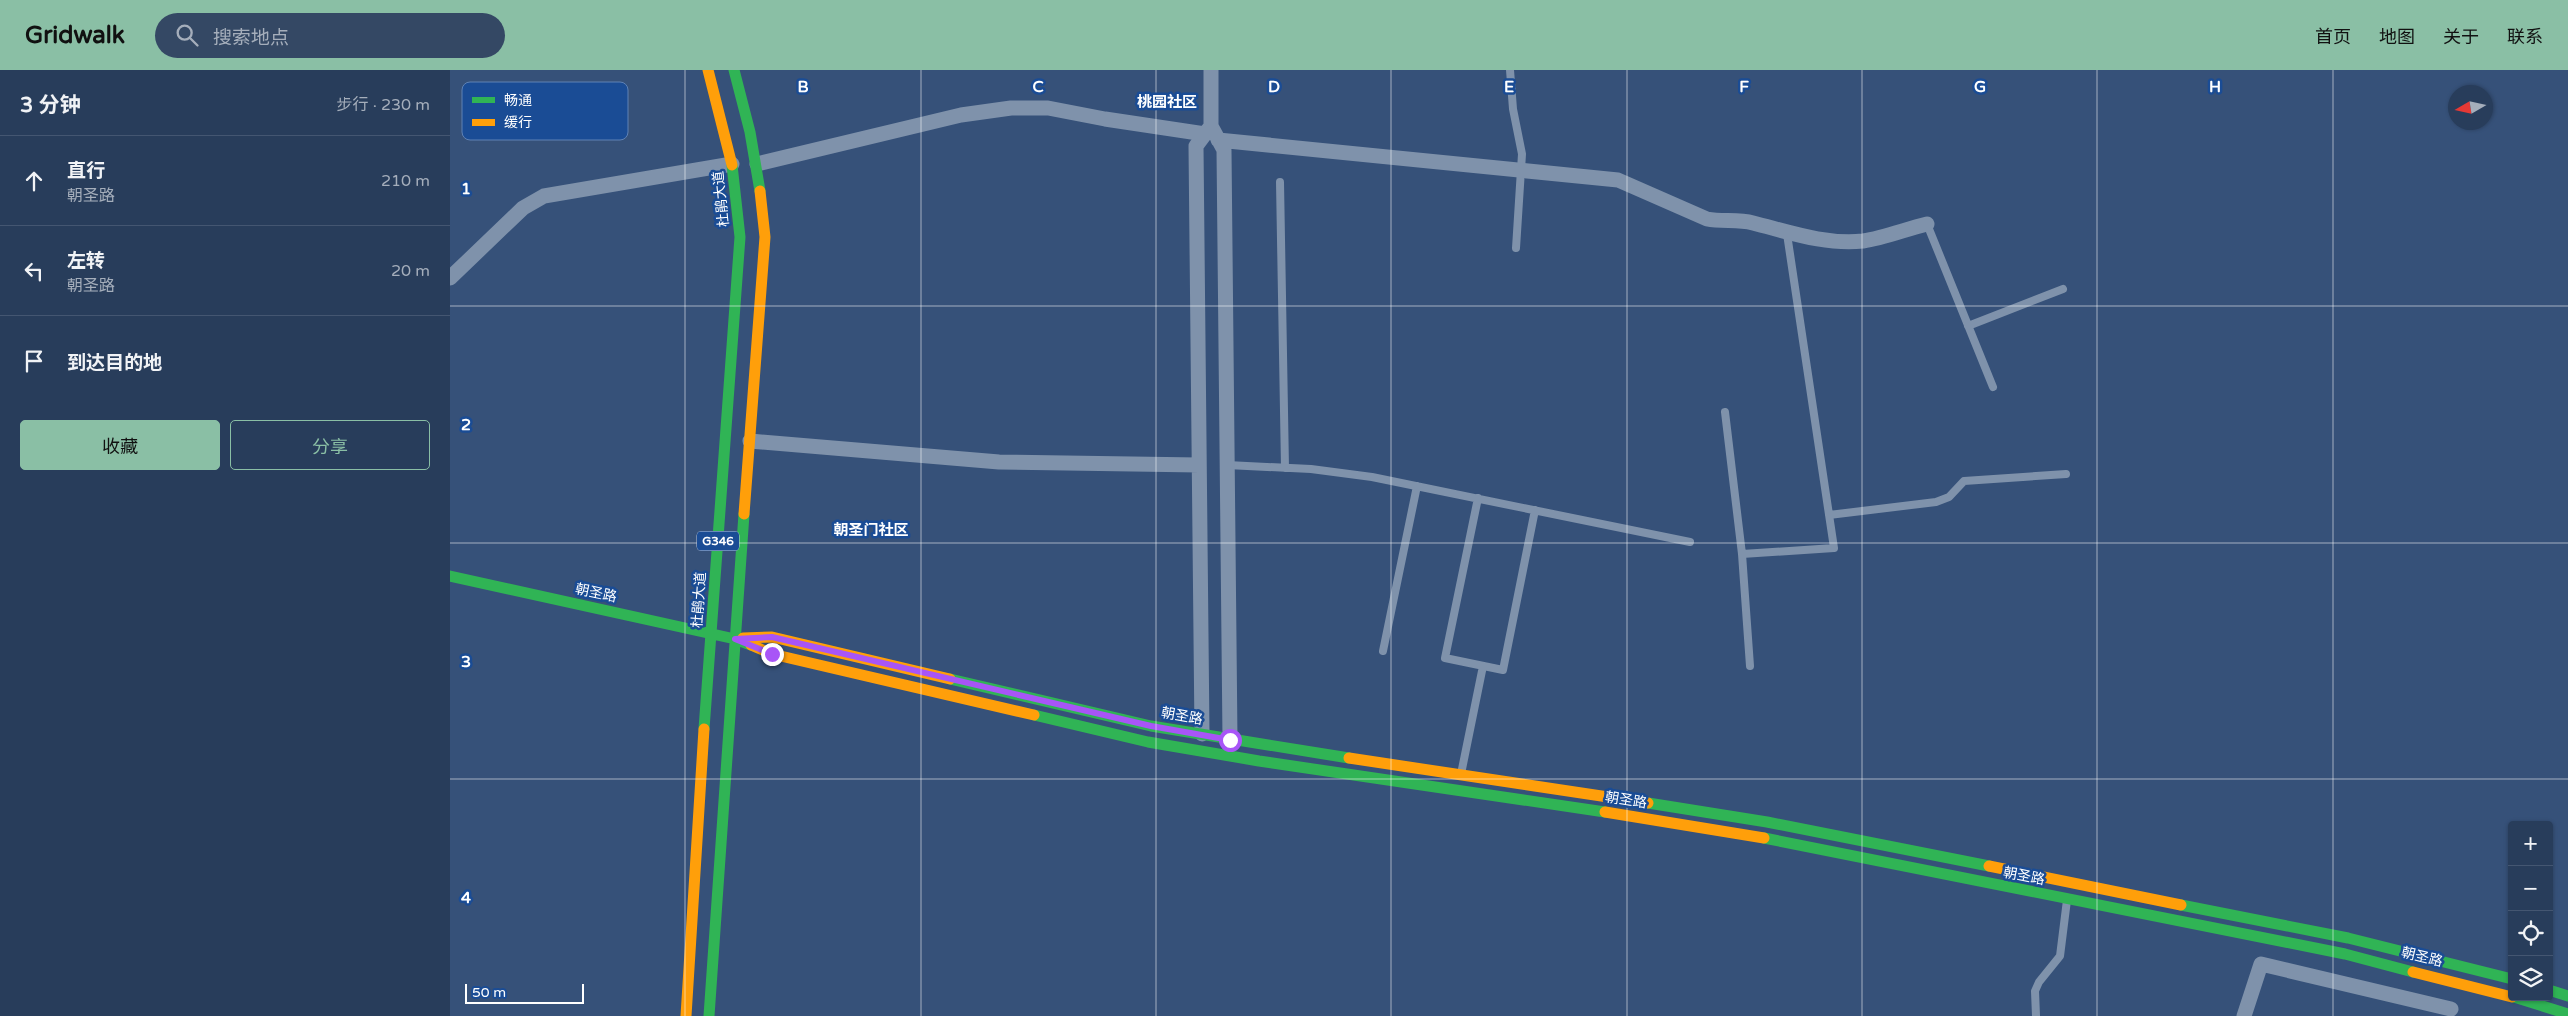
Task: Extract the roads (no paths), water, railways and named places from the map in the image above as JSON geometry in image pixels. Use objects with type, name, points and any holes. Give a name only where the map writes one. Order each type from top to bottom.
[{"type":"main road","name":"杜鹃大道","points":[[686,1016],[711,634],[740,238],[732,164],[721,113],[708,70]]},
{"type":"main road","name":"G346","points":[[710,1016],[719,851],[765,237],[757,164],[747,116],[734,70]]},
{"type":"main road","name":"朝圣路","points":[[450,576],[735,639],[772,654],[1148,742],[1258,761],[1575,807],[1764,838],[2345,954],[2461,982],[2508,996]]},
{"type":"main road","name":"朝圣路","points":[[735,639],[772,637],[1151,726],[1230,740],[1767,822],[2348,938],[2508,978]]},
{"type":"main road","points":[[2553,991],[2568,996]]},
{"type":"main road","name":"朝圣路","points":[[2526,1001],[2568,1014]]},
{"type":"street","points":[[1210,70],[1211,133],[1224,150],[1230,740]]},
{"type":"street","points":[[757,164],[961,115],[1011,108],[1048,108],[1105,119],[1211,133],[1521,171],[1618,180],[1707,219],[1722,222],[1751,222],[1787,234],[1827,240],[1863,240],[1927,224]]},
{"type":"street","points":[[1202,734],[1196,146],[1211,133]]},
{"type":"street","points":[[450,278],[523,208],[544,196],[732,164]]},
{"type":"street","points":[[750,442],[998,462],[1199,465]]},
{"type":"street","points":[[2244,1016],[2260,964],[2450,1012],[2461,982]]},
{"type":"lane","points":[[1510,70],[1513,109],[1522,154],[1516,248]]},
{"type":"lane","points":[[1280,182],[1285,468]]},
{"type":"lane","points":[[1927,224],[1993,386]]},
{"type":"lane","points":[[1742,554],[1834,548],[1787,234]]},
{"type":"lane","points":[[1968,326],[2063,289]]},
{"type":"lane","points":[[1725,412],[1742,554],[1750,666]]},
{"type":"lane","points":[[1227,465],[1285,468],[1372,477],[1690,542]]},
{"type":"lane","points":[[1829,515],[1936,502],[1949,497],[1964,481],[2066,474]]},
{"type":"lane","points":[[1383,651],[1417,486]]},
{"type":"lane","points":[[1478,498],[1445,658],[1503,670],[1535,510]]},
{"type":"lane","points":[[1461,774],[1483,666]]},
{"type":"lane","points":[[2036,1016],[2035,991],[2039,982],[2060,956],[2067,900]]},
{"type":"district","name":"桃园社区","points":[[1167,102]]},
{"type":"district","name":"朝圣门社区","points":[[871,530]]}]
